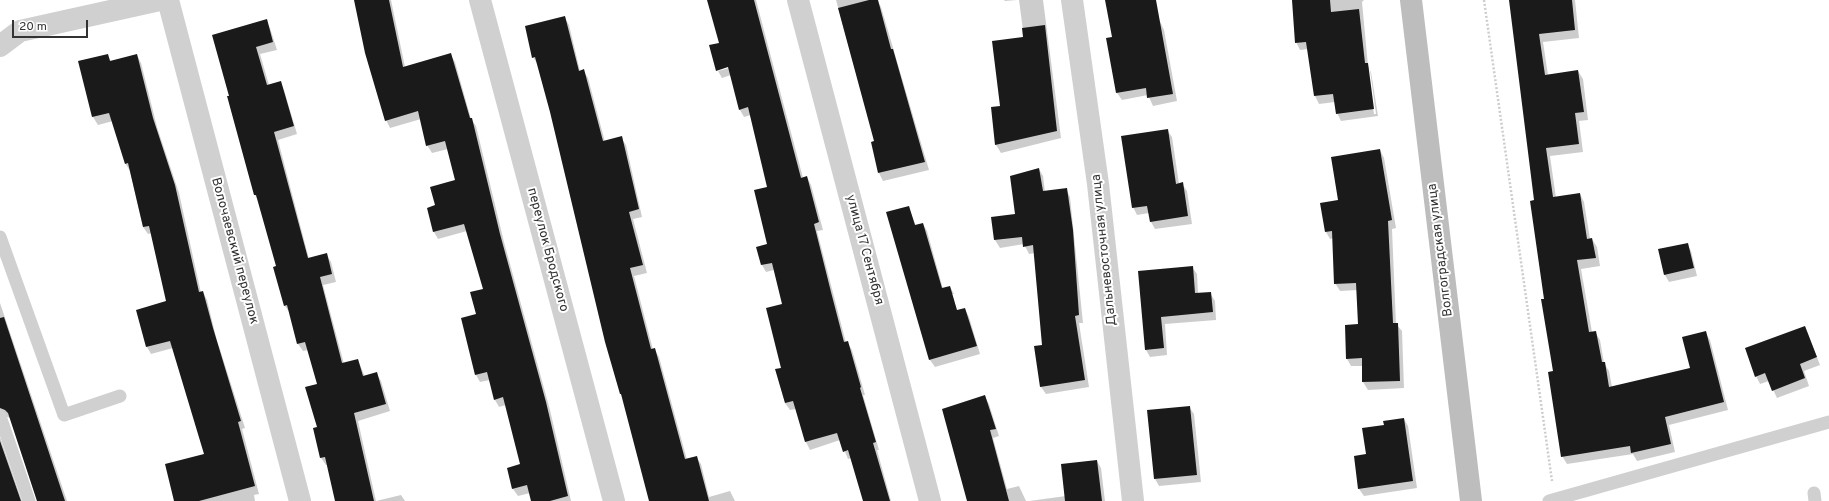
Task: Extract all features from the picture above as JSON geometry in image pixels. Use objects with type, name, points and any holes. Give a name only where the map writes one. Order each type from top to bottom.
[{"type":"main road","name":"Волгоградская улица","points":[[1411,0],[1471,501]]},
{"type":"street","points":[[0,46],[20,30],[160,0]]},
{"type":"street","name":"Волочаевский переулок","points":[[168,0],[300,501]]},
{"type":"street","name":"переулок Бродского","points":[[480,0],[614,501]]},
{"type":"street","name":"улица 17 Сентября","points":[[798,0],[930,501]]},
{"type":"street","name":"Дальневосточная улица","points":[[1072,0],[1098,184],[1133,501]]},
{"type":"lane","points":[[0,237],[64,415],[120,396]]},
{"type":"lane","points":[[0,416],[29,501]]},
{"type":"lane","points":[[1552,500],[1829,422]]},
{"type":"path","points":[[1484,0],[1552,500]]},
{"type":"building","points":[[354,0],[389,0],[403,67],[451,53],[470,118],[472,118],[500,234],[546,402],[568,496],[550,501],[531,501],[527,485],[512,489],[507,468],[520,464],[503,397],[494,400],[487,372],[475,375],[461,318],[476,314],[470,292],[483,289],[464,224],[433,232],[427,208],[435,205],[430,187],[455,180],[445,141],[426,146],[418,111],[385,121],[365,53]]},
{"type":"building","points":[[707,0],[754,0],[801,178],[807,176],[819,222],[814,224],[831,292],[844,342],[848,341],[861,387],[860,388],[876,442],[873,443],[890,501],[863,501],[848,450],[843,452],[837,433],[805,442],[793,401],[785,403],[775,369],[781,368],[766,308],[782,304],[772,263],[761,265],[756,247],[767,244],[754,190],[767,187],[748,107],[739,110],[728,67],[716,71],[709,45],[719,43]]},
{"type":"building","points":[[869,0],[878,0],[925,162],[878,173],[871,142],[874,141],[838,8]]},
{"type":"building","points":[[1105,0],[1156,0],[1173,94],[1147,98],[1146,88],[1116,93],[1106,38],[1112,37]]},
{"type":"building","points":[[1292,0],[1330,0],[1331,12],[1359,9],[1365,63],[1368,63],[1374,109],[1336,114],[1333,94],[1314,96],[1306,42],[1295,43]]},
{"type":"building","points":[[1509,0],[1572,0],[1575,30],[1539,34],[1545,75],[1578,70],[1584,112],[1575,113],[1579,144],[1546,148],[1553,197],[1580,193],[1587,239],[1592,238],[1596,258],[1577,260],[1589,332],[1596,331],[1602,362],[1605,362],[1609,387],[1690,368],[1682,337],[1706,331],[1724,402],[1665,417],[1671,444],[1631,453],[1630,446],[1561,457],[1548,372],[1553,371],[1541,299],[1544,299],[1530,201],[1534,200]]},
{"type":"building","points":[[565,16],[579,71],[584,69],[603,141],[622,136],[639,209],[629,212],[643,265],[630,268],[651,349],[655,348],[685,459],[697,456],[709,501],[649,501],[621,394],[605,342],[550,112],[535,57],[532,58],[525,26]]},
{"type":"building","points":[[267,19],[273,42],[256,47],[267,85],[281,81],[294,126],[274,132],[308,258],[327,253],[332,274],[320,277],[342,363],[358,359],[363,376],[377,372],[386,404],[354,413],[374,501],[335,501],[325,457],[320,458],[313,428],[317,427],[305,387],[317,384],[305,342],[297,344],[287,305],[284,306],[273,267],[276,266],[256,195],[254,195],[212,35]]},
{"type":"building","points":[[1045,25],[1057,131],[995,145],[991,107],[1000,106],[992,41],[1023,37],[1022,28]]},
{"type":"building","points":[[108,54],[110,61],[137,54],[153,118],[175,185],[199,292],[203,291],[241,421],[238,422],[255,486],[199,501],[174,501],[165,464],[204,454],[170,341],[146,347],[136,310],[166,301],[149,226],[143,227],[128,163],[125,164],[109,113],[92,117],[78,61]]},
{"type":"building","points":[[1168,129],[1176,184],[1183,182],[1188,216],[1150,222],[1147,206],[1132,208],[1121,136]]},
{"type":"building","points":[[1380,149],[1392,220],[1388,221],[1393,323],[1398,323],[1400,381],[1362,382],[1362,358],[1346,359],[1345,325],[1358,324],[1356,283],[1334,284],[1332,231],[1325,232],[1320,203],[1338,200],[1331,157]]},
{"type":"building","points":[[1039,168],[1043,191],[1067,188],[1073,230],[1079,315],[1075,316],[1085,380],[1040,387],[1034,346],[1042,345],[1033,245],[1023,247],[1022,237],[994,240],[991,217],[1015,214],[1010,176]]},
{"type":"building","points":[[909,206],[915,225],[923,223],[942,288],[950,286],[957,310],[965,308],[977,346],[929,360],[886,212]]},
{"type":"building","points":[[1688,243],[1694,268],[1664,275],[1658,249]]},
{"type":"building","points":[[1193,266],[1195,293],[1211,292],[1213,312],[1161,317],[1164,348],[1145,350],[1138,271]]},
{"type":"building","points":[[4,317],[65,501],[37,501],[8,413],[0,408],[0,318]]},
{"type":"building","points":[[1805,326],[1817,357],[1800,364],[1805,378],[1772,391],[1765,373],[1755,377],[1745,348]]},
{"type":"building","points":[[985,395],[996,429],[990,430],[1009,501],[967,501],[942,409]]},
{"type":"building","points":[[1190,406],[1197,475],[1154,479],[1147,410]]},
{"type":"building","points":[[1404,418],[1413,481],[1358,489],[1354,456],[1366,454],[1362,428],[1384,425],[1383,421]]},
{"type":"building","points":[[0,441],[21,501],[0,501]]},
{"type":"building","points":[[1097,460],[1102,501],[1065,501],[1061,464]]}]
